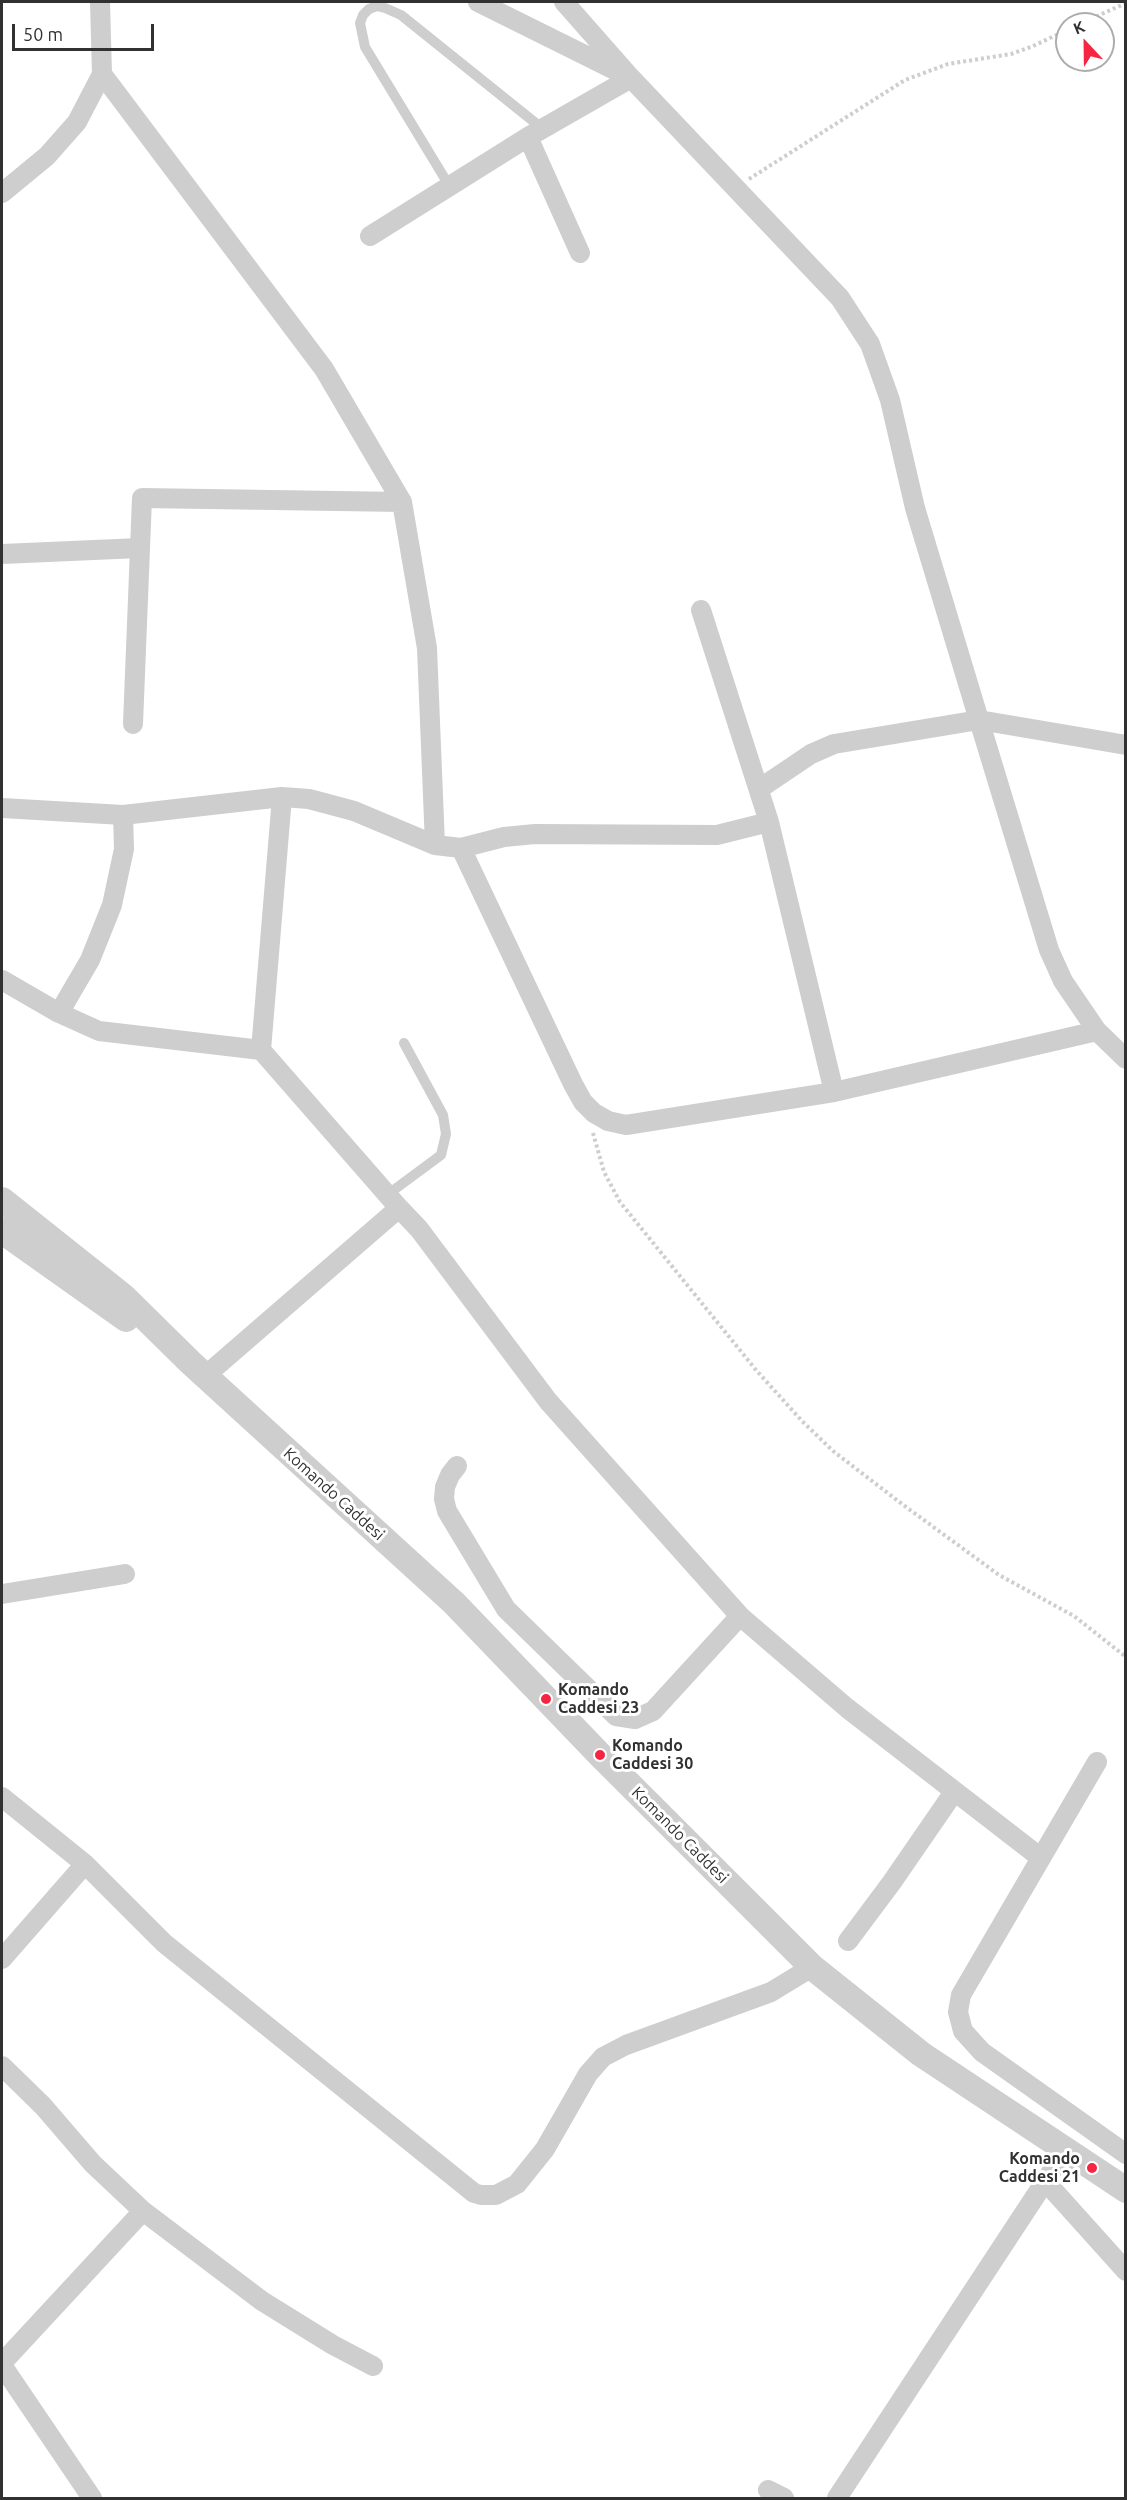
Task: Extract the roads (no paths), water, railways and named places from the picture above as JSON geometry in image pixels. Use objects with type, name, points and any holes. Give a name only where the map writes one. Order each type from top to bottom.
[{"type":"street","points":[[2,193],[46,156],[77,122],[102,74],[100,2]]},
{"type":"street","points":[[478,2],[631,78]]},
{"type":"street","points":[[564,2],[631,78],[840,298],[870,344],[890,400],[915,508],[1049,950],[1064,981],[1097,1031],[1125,1059]]},
{"type":"street","points":[[102,74],[324,369],[402,502],[427,648],[435,844]]},
{"type":"street","points":[[370,236],[536,133],[631,78]]},
{"type":"street","points":[[536,133],[580,253]]},
{"type":"street","points":[[133,724],[142,498],[402,502]]},
{"type":"street","points":[[2,554],[141,548]]},
{"type":"street","points":[[701,610],[769,822],[834,1092]]},
{"type":"street","points":[[759,789],[811,754],[834,744],[979,720],[1125,745]]},
{"type":"street","points":[[261,1050],[282,797]]},
{"type":"street","points":[[2,808],[123,815],[282,797],[332,804],[435,844],[461,848],[504,837],[535,834],[717,835],[769,822]]},
{"type":"street","points":[[59,1013],[90,960],[112,905],[124,849],[123,815]]},
{"type":"street","points":[[461,848],[573,1084],[583,1102],[594,1113],[608,1121],[626,1125],[635,1124],[834,1092],[1097,1031]]},
{"type":"street","points":[[2,980],[59,1013],[99,1031],[261,1050],[419,1229],[548,1401],[740,1616],[847,1708],[1041,1858]]},
{"type":"street","points":[[2,1200],[124,1297],[198,1370]]},
{"type":"street","points":[[198,1370],[393,1202]]},
{"type":"street","points":[[2,1231],[198,1370]]},
{"type":"street","name":"Komando Caddesi","points":[[198,1370],[454,1603],[608,1763],[813,1966],[921,2054],[1125,2190]]},
{"type":"street","points":[[457,1466],[445,1487],[444,1499],[447,1511],[506,1609],[616,1716],[635,1719],[653,1712],[740,1616]]},
{"type":"street","points":[[2,1594],[125,1574]]},
{"type":"street","points":[[1097,1762],[961,1995],[958,2012],[963,2031],[982,2052],[1125,2154]]},
{"type":"street","points":[[848,1941],[899,1873],[954,1791]]},
{"type":"street","points":[[2,1797],[85,1864],[164,1943],[474,2193],[481,2195],[496,2195],[517,2184],[545,2149],[588,2074],[603,2057],[626,2045],[764,1996],[813,1966]]},
{"type":"street","points":[[2,1959],[85,1864]]},
{"type":"street","points":[[2,2066],[43,2106],[93,2164],[142,2211],[262,2301],[304,2328],[373,2366]]},
{"type":"street","points":[[837,2499],[1065,2151]]},
{"type":"street","points":[[1045,2181],[1125,2271]]},
{"type":"street","points":[[92,2499],[2,2364],[142,2211]]},
{"type":"lane","points":[[450,187],[365,47],[360,23],[363,15],[369,9],[377,6],[401,15],[536,133]]},
{"type":"lane","points":[[393,1202],[441,1155],[446,1134],[443,1115],[404,1043]]},
{"type":"place","name":"Komando Caddesi 23","points":[[546,1699]]},
{"type":"place","name":"Komando Caddesi 30","points":[[600,1755]]},
{"type":"place","name":"Komando Caddesi 21","points":[[1092,2168]]}]
